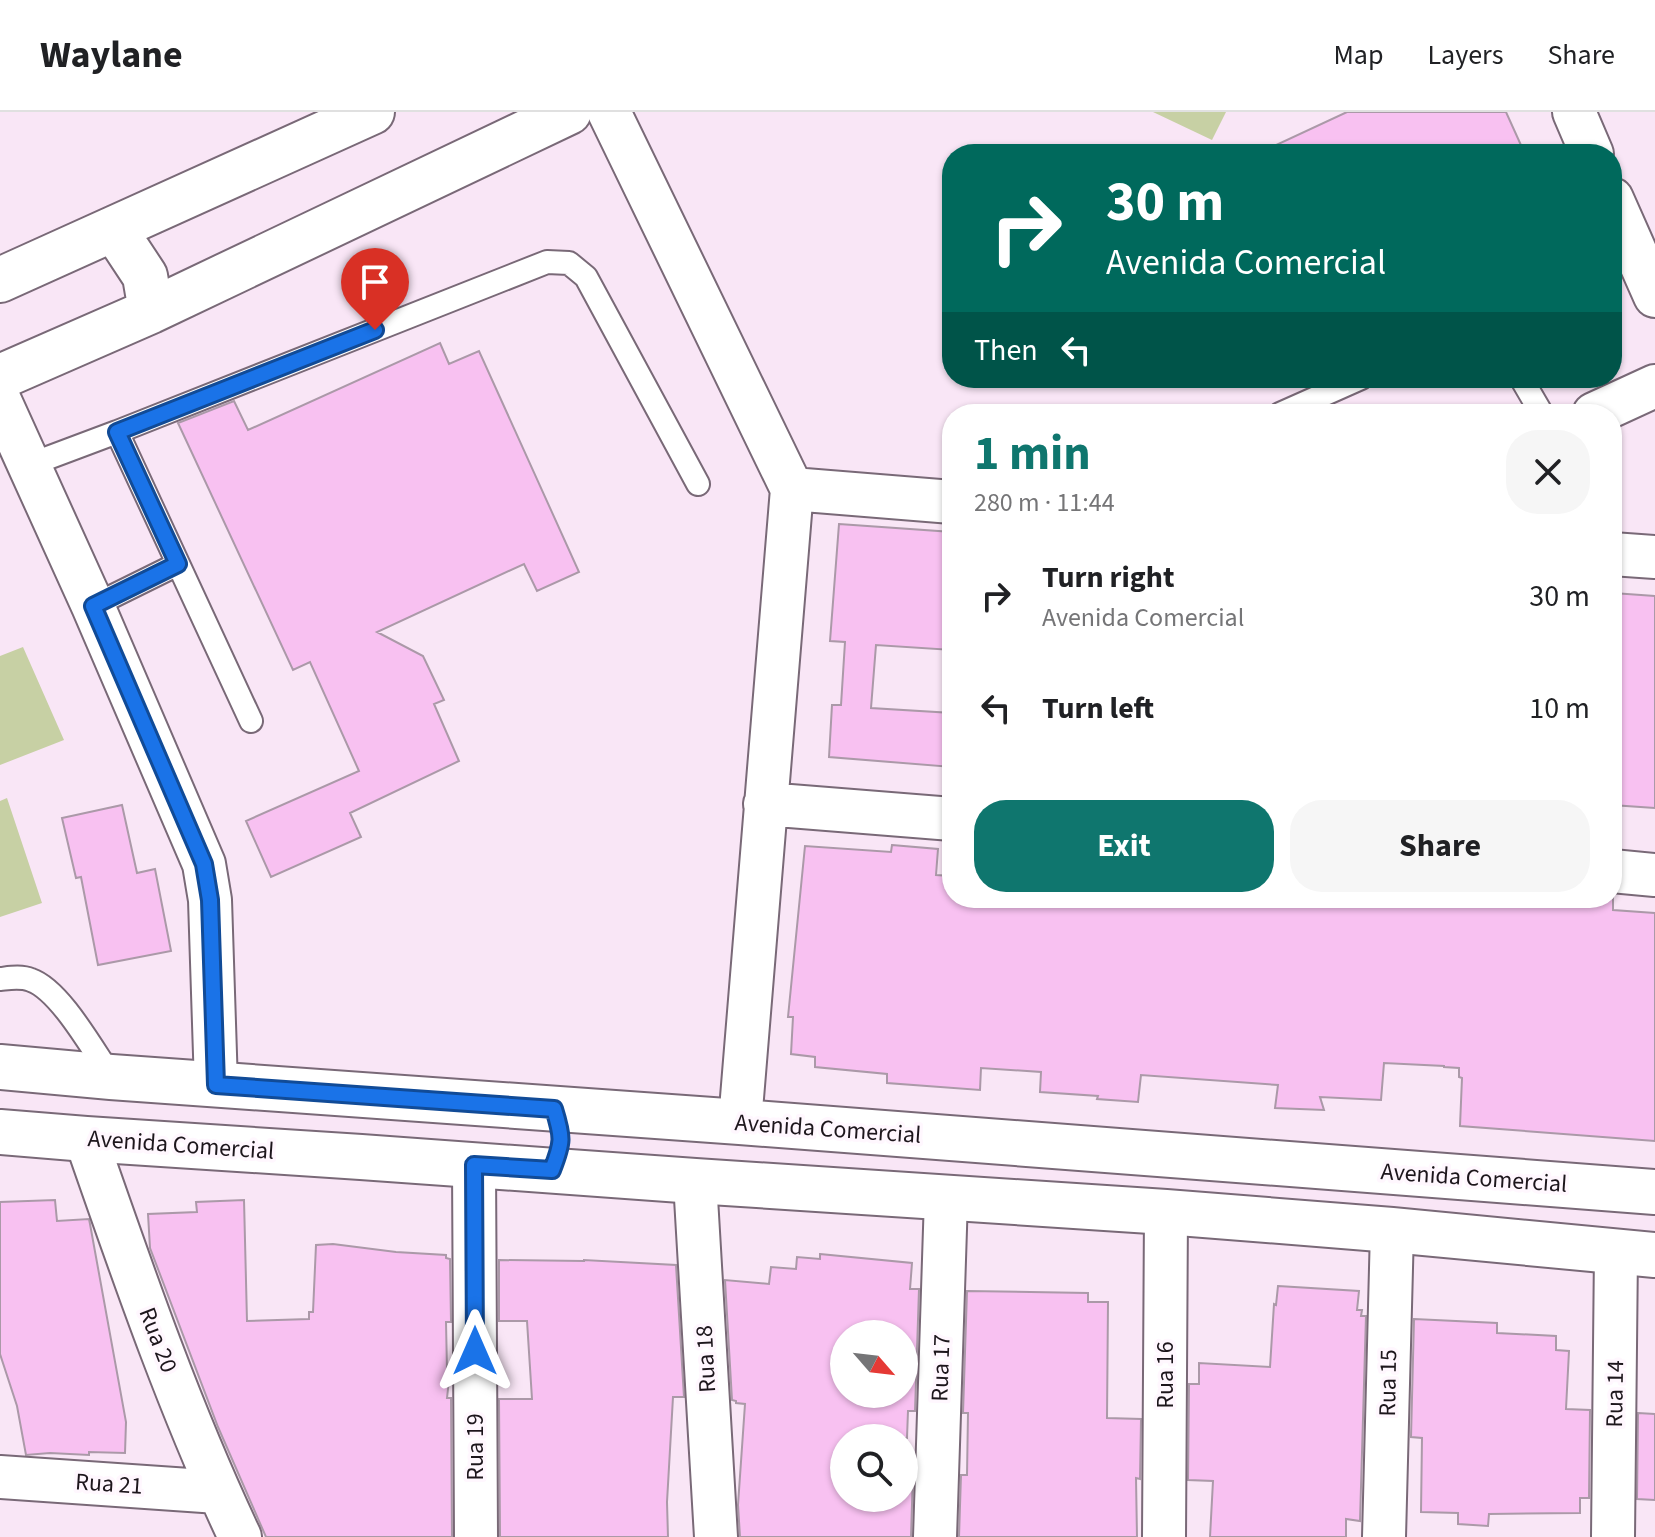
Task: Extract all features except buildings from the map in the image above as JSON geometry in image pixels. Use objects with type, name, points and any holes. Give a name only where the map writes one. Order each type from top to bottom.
[{"type":"street","points":[[0,280],[372,112]]},
{"type":"street","points":[[0,377],[151,311],[569,112]]},
{"type":"street","points":[[609,112],[792,489],[740,1122]]},
{"type":"street","points":[[1574,112],[1588,144]]},
{"type":"street","points":[[1622,222],[1655,296]]},
{"type":"street","points":[[114,229],[145,276],[151,311]]},
{"type":"street","points":[[1616,404],[1655,386]]},
{"type":"street","points":[[0,401],[93,606],[204,864],[210,900],[216,1085]]},
{"type":"street","points":[[792,489],[942,501]]},
{"type":"street","points":[[1622,555],[1655,557]]},
{"type":"street","points":[[765,804],[942,818]]},
{"type":"street","points":[[1622,872],[1655,875]]},
{"type":"street","name":"Avenida Comercial","points":[[0,1067],[1655,1192]]},
{"type":"street","points":[[361,1157],[353,1131],[354,1117],[365,1095]]},
{"type":"street","points":[[552,1170],[561,1146],[561,1132],[554,1109]]},
{"type":"street","name":"Avenida Comercial","points":[[0,1132],[1166,1212],[1636,1253]]},
{"type":"street","name":"Rua 20","points":[[86,1139],[148,1316],[218,1492],[240,1537]]},
{"type":"street","name":"Rua 19","points":[[474,1165],[476,1537]]},
{"type":"street","name":"Rua 18","points":[[695,1181],[716,1537]]},
{"type":"street","points":[[1506,1241],[1510,1181]]},
{"type":"street","name":"Rua 17","points":[[935,1537],[946,1198]]},
{"type":"street","name":"Rua 16","points":[[1164,1537],[1166,1212]]},
{"type":"street","name":"Rua 15","points":[[1384,1537],[1392,1230]]},
{"type":"street","name":"Rua 14","points":[[1613,1537],[1636,1253]]},
{"type":"street","name":"Rua 21","points":[[0,1477],[218,1492]]},
{"type":"lane","points":[[29,465],[547,262],[569,263],[586,277],[698,484]]},
{"type":"lane","points":[[1302,404],[1338,388]]},
{"type":"lane","points":[[117,432],[251,721]]},
{"type":"lane","points":[[93,606],[178,564]]},
{"type":"lane","points":[[0,979],[30,979],[57,998],[111,1077]]},
{"type":"green space","points":[[1153,112],[1226,112],[1212,140]]},
{"type":"green space","points":[[23,647],[64,740],[0,765],[0,656]]},
{"type":"green space","points":[[7,798],[42,903],[0,917],[0,801]]},
{"type":"route","points":[[375,330],[117,432],[178,564],[93,606],[204,864],[210,900],[216,1085],[554,1109],[561,1132],[561,1146],[552,1170],[474,1165],[475,1351]]}]
